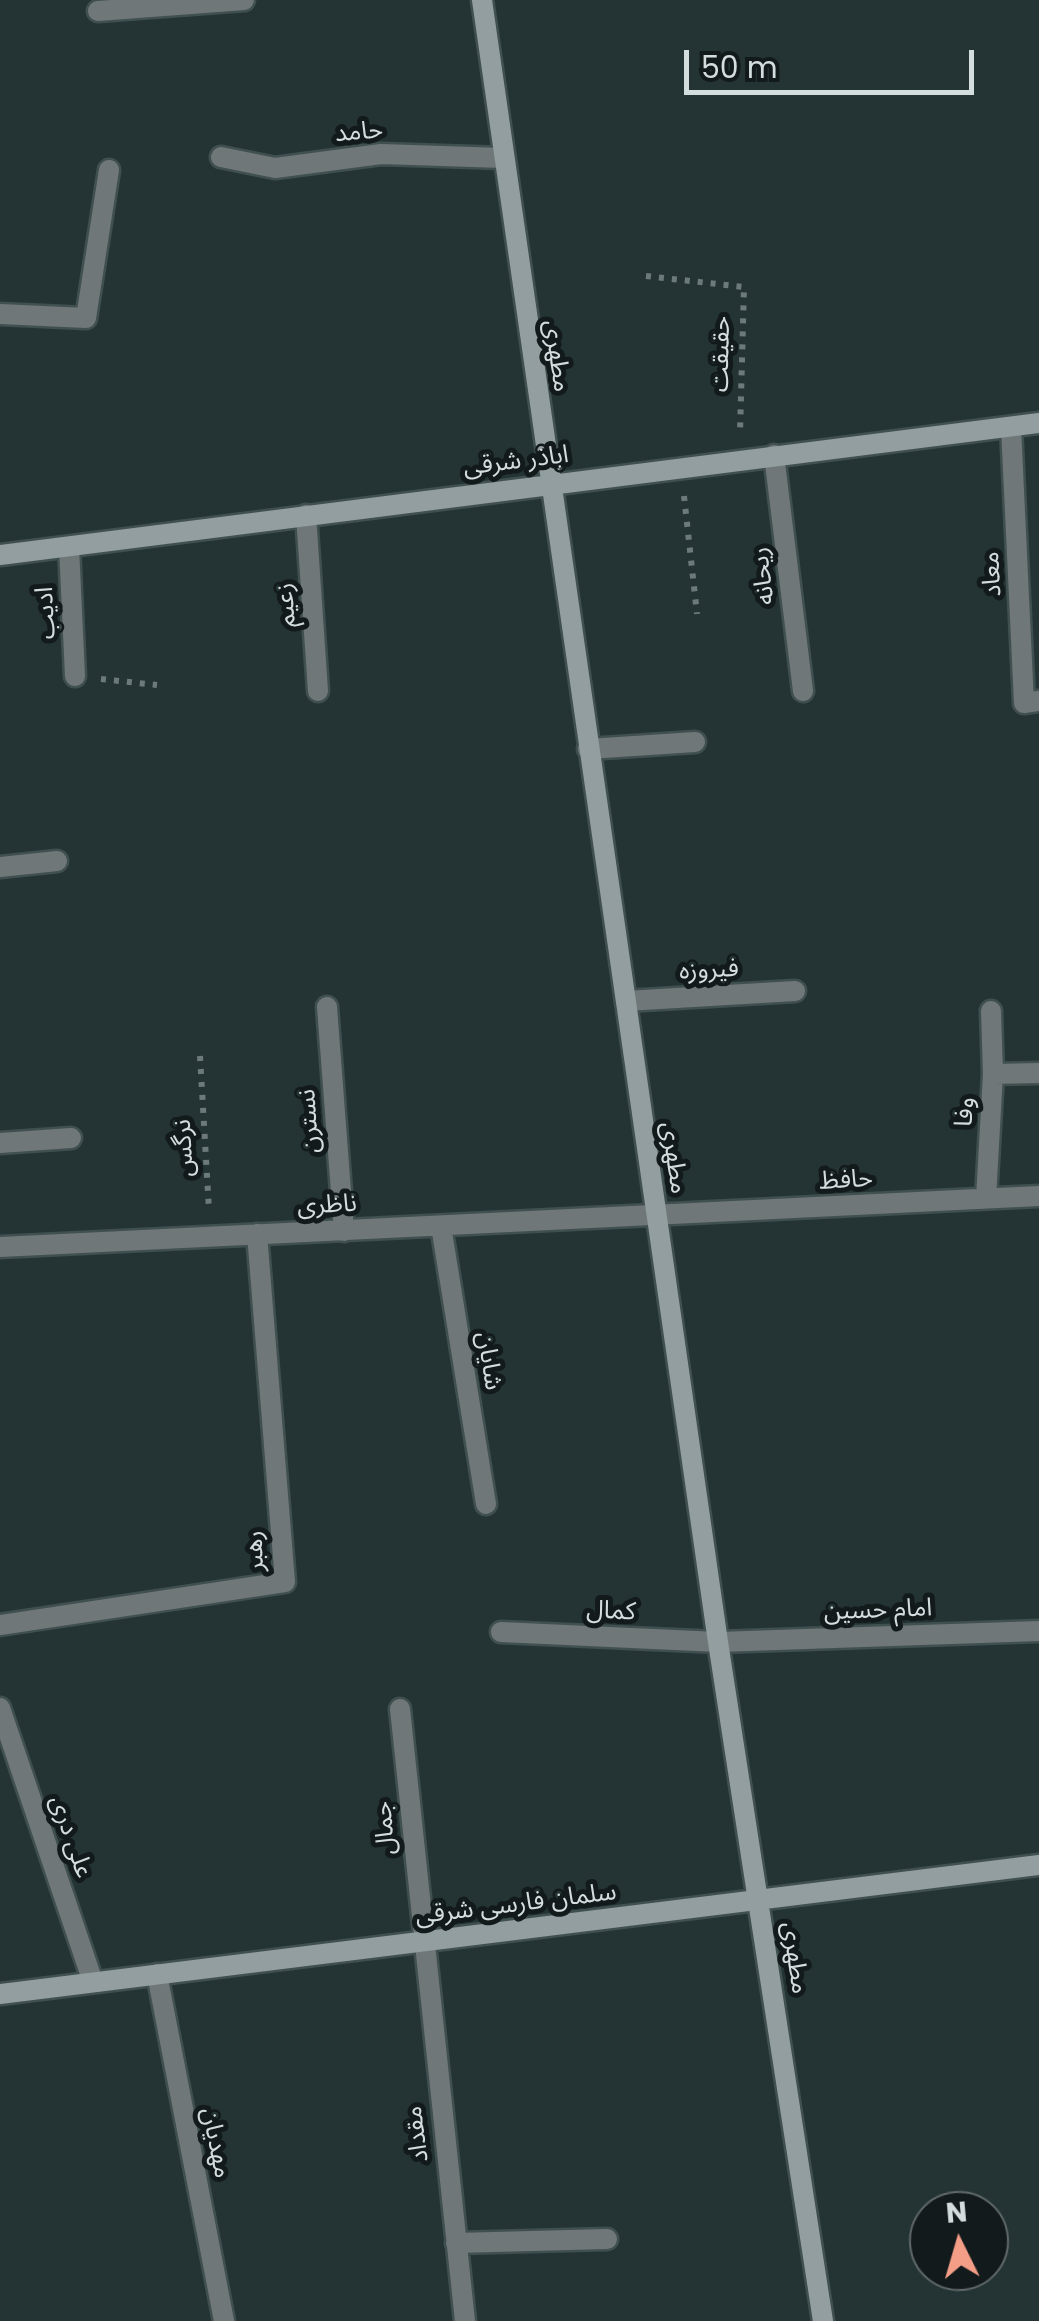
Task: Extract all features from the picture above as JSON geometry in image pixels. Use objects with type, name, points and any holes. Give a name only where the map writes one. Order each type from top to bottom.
[{"type":"street","points":[[98,12],[244,0]]},
{"type":"street","name":"مطهری","points":[[482,0],[718,1642],[823,2321]]},
{"type":"street","name":"حامد","points":[[222,157],[275,168],[381,154],[503,158]]},
{"type":"street","points":[[0,314],[86,318],[110,170]]},
{"type":"street","name":"اباذر شرقی","points":[[0,555],[1039,423]]},
{"type":"street","name":"معاد","points":[[1010,427],[1024,703],[1039,702]]},
{"type":"street","name":"ریحانه","points":[[774,455],[803,691]]},
{"type":"street","name":"زعیم","points":[[306,515],[318,691]]},
{"type":"street","name":"ادیب","points":[[69,547],[75,676]]},
{"type":"street","points":[[588,749],[695,742]]},
{"type":"street","points":[[0,867],[58,861]]},
{"type":"street","name":"فیروزه","points":[[626,1001],[795,992]]},
{"type":"street","name":"نسترن","points":[[327,1006],[344,1231]]},
{"type":"street","points":[[991,1011],[994,1074]]},
{"type":"street","name":"وفا","points":[[986,1198],[994,1074],[1039,1073]]},
{"type":"street","points":[[0,1144],[71,1138]]},
{"type":"street","name":"حافظ","points":[[656,1216],[1039,1196]]},
{"type":"street","name":"ناظری","points":[[0,1247],[656,1216]]},
{"type":"street","name":"شایان","points":[[441,1226],[486,1504]]},
{"type":"street","name":"رهبر","points":[[0,1625],[286,1582],[257,1234]]},
{"type":"street","name":"امام حسین","points":[[718,1642],[1039,1631]]},
{"type":"street","name":"کمال","points":[[501,1632],[718,1642]]},
{"type":"street","name":"علی دری","points":[[0,1708],[8,1758],[93,1982]]},
{"type":"street","name":"جمال","points":[[400,1709],[421,1942]]},
{"type":"street","name":"سلمان فارسی شرقی","points":[[0,1994],[1039,1865]]},
{"type":"street","name":"مقداد","points":[[421,1942],[465,2321]]},
{"type":"street","name":"مهدیان","points":[[157,1974],[224,2321]]},
{"type":"street","points":[[456,2242],[607,2239]]},
{"type":"path","name":"حقیقت","points":[[646,276],[744,287],[740,460]]},
{"type":"path","points":[[680,467],[696,614]]},
{"type":"path","points":[[75,676],[157,684]]},
{"type":"path","name":"نرگس","points":[[200,1056],[210,1236]]}]
